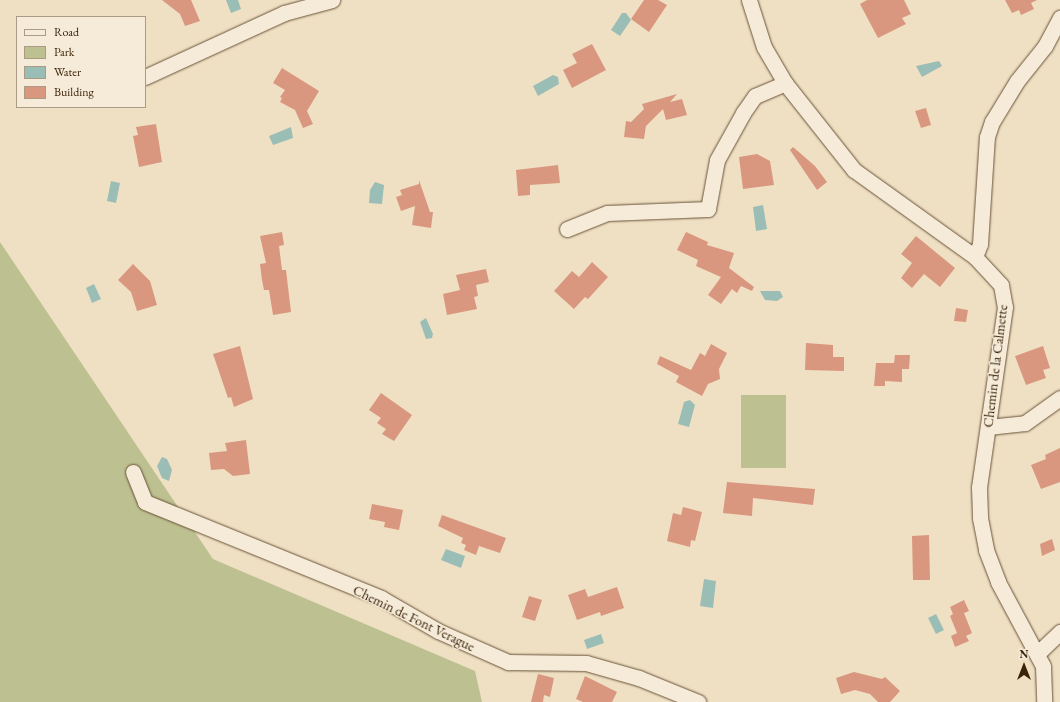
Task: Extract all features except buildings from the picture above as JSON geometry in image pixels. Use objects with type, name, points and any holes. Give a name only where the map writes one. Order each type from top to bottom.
[{"type":"street","points":[[146,76],[284,14],[332,0]]},
{"type":"street","name":"Chemin de la Calmette","points":[[749,0],[764,47],[785,83],[854,170],[975,257],[1001,285],[1005,307],[979,486],[980,518],[986,550],[998,582],[1043,666],[1044,702]]},
{"type":"street","points":[[975,257],[980,244],[987,136],[992,122],[1017,81],[1045,46],[1060,18]]},
{"type":"street","points":[[567,229],[607,213],[708,209],[717,160],[743,113],[755,96],[785,83]]},
{"type":"street","points":[[988,427],[1025,423],[1060,398]]},
{"type":"street","name":"Chemin de Font Verague","points":[[133,472],[145,502],[381,598],[438,630],[508,662],[586,663],[638,678],[698,702]]},
{"type":"street","points":[[1037,654],[1060,632]]},
{"type":"green space","points":[[0,242],[213,559],[475,671],[482,702],[0,702]]},
{"type":"green space","points":[[741,395],[786,395],[786,468],[741,468]]},
{"type":"water","points":[[226,0],[238,0],[241,9],[231,13]]},
{"type":"water","points":[[622,13],[626,13],[631,20],[620,36],[611,30]]},
{"type":"water","points":[[939,61],[942,66],[922,77],[916,66]]},
{"type":"water","points":[[553,75],[558,77],[559,84],[538,96],[533,86]]},
{"type":"water","points":[[291,127],[293,138],[273,145],[269,136]]},
{"type":"water","points":[[111,181],[120,183],[116,203],[107,201]]},
{"type":"water","points":[[375,182],[384,185],[382,204],[369,203],[370,190]]},
{"type":"water","points":[[763,205],[767,229],[756,231],[753,207]]},
{"type":"water","points":[[94,284],[101,299],[92,303],[86,288]]},
{"type":"water","points":[[760,291],[780,291],[783,297],[777,301],[765,300]]},
{"type":"water","points":[[426,318],[433,334],[432,338],[426,339],[420,322]]},
{"type":"water","points":[[690,400],[695,405],[689,427],[678,424],[684,402]]},
{"type":"water","points":[[162,457],[167,459],[172,470],[169,481],[162,478],[157,466]]},
{"type":"water","points":[[446,549],[465,556],[461,568],[441,560]]},
{"type":"water","points":[[704,579],[716,581],[713,608],[700,606]]},
{"type":"water","points":[[936,614],[944,630],[936,634],[928,618]]},
{"type":"water","points":[[601,634],[604,643],[587,649],[584,640]]}]
